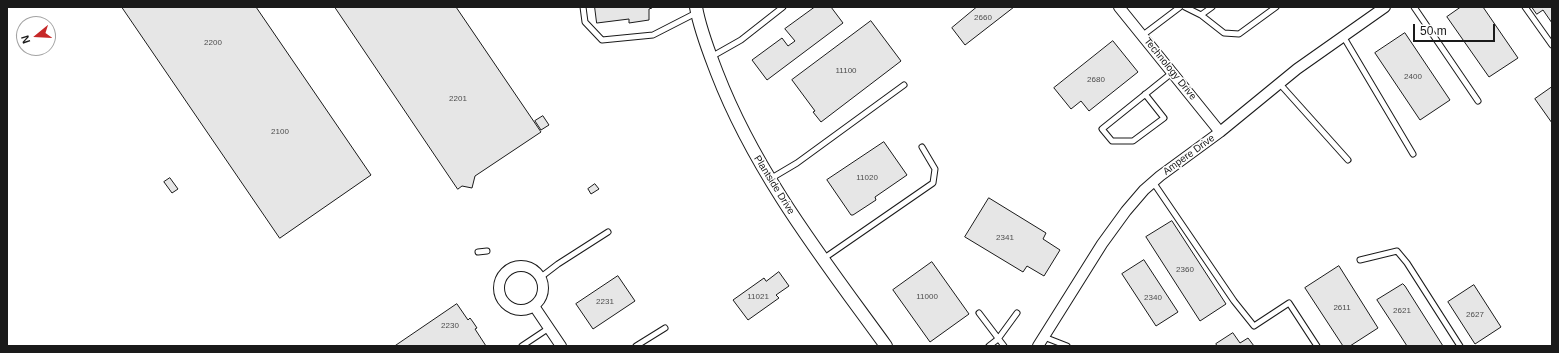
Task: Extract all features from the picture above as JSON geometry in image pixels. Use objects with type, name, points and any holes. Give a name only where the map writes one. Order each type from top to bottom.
[{"type":"street","name":"Technology Drive","points":[[1119,7],[1220,132]]},
{"type":"street","name":"Ampere Drive","points":[[1038,346],[1102,244],[1126,211],[1153,182],[1220,132],[1279,83],[1343,35],[1385,7]]},
{"type":"street","name":"Plantside Drive","points":[[697,10],[711,56],[734,114],[770,180],[823,259],[886,346]]},
{"type":"street","points":[[519,266],[526,266],[536,271],[541,278],[543,291],[534,306],[521,310],[513,309],[506,304],[500,294],[499,283],[504,273],[511,268],[519,266]]},
{"type":"street","points":[[534,306],[561,346]]},
{"type":"lane","points":[[583,7],[585,22],[602,40],[653,35],[697,10]]},
{"type":"lane","points":[[711,56],[741,40],[783,7]]},
{"type":"lane","points":[[1143,35],[1180,7]]},
{"type":"lane","points":[[1185,7],[1201,15],[1224,33],[1239,34],[1276,7]]},
{"type":"lane","points":[[1201,15],[1212,7]]},
{"type":"lane","points":[[1414,7],[1478,101]]},
{"type":"lane","points":[[1526,7],[1552,45]]},
{"type":"lane","points":[[1343,35],[1413,154]]},
{"type":"lane","points":[[1145,94],[1164,118],[1133,141],[1112,141],[1102,129],[1145,94],[1173,72]]},
{"type":"lane","points":[[1279,83],[1348,160]]},
{"type":"lane","points":[[770,180],[797,163],[904,85]]},
{"type":"lane","points":[[823,259],[933,183],[934,170],[922,147]]},
{"type":"lane","points":[[1153,182],[1234,301],[1254,326],[1289,304],[1317,346]]},
{"type":"lane","points":[[541,278],[558,264],[608,232]]},
{"type":"lane","points":[[478,252],[487,250]]},
{"type":"lane","points":[[1360,260],[1397,251],[1407,263],[1460,346]]},
{"type":"lane","points":[[979,313],[1004,346]]},
{"type":"lane","points":[[989,346],[998,339],[1017,313]]},
{"type":"lane","points":[[522,346],[548,328]]},
{"type":"lane","points":[[636,346],[665,328]]},
{"type":"lane","points":[[1044,337],[1067,346]]},
{"type":"building","points":[[122,7],[256,7],[371,175],[280,238]]},
{"type":"building","points":[[335,7],[456,7],[541,132],[475,176],[472,188],[462,186],[458,189]]},
{"type":"building","points":[[595,7],[652,8],[649,9],[649,20],[629,23],[629,19],[597,23]]},
{"type":"building","points":[[815,7],[831,7],[843,23],[767,80],[752,60],[782,38],[788,46],[795,41],[785,29]]},
{"type":"building","points":[[977,7],[1014,7],[965,45],[952,28]]},
{"type":"building","points":[[1461,7],[1483,7],[1518,58],[1489,77],[1447,17]]},
{"type":"building","points":[[1532,7],[1552,7],[1552,23],[1543,10],[1537,14]]},
{"type":"building","points":[[871,21],[901,61],[821,122],[813,112],[815,111],[792,80]]},
{"type":"building","points":[[1405,33],[1450,100],[1420,120],[1375,53]]},
{"type":"building","points":[[1113,41],[1138,72],[1089,111],[1081,101],[1071,109],[1054,88]]},
{"type":"building","points":[[1552,87],[1552,123],[1535,99]]},
{"type":"building","points":[[543,116],[549,125],[541,130],[535,121]]},
{"type":"building","points":[[884,142],[907,175],[875,197],[876,200],[851,215],[827,180]]},
{"type":"building","points":[[170,178],[178,189],[172,193],[164,182]]},
{"type":"building","points":[[595,184],[599,189],[591,194],[588,189]]},
{"type":"building","points":[[989,198],[1046,233],[1043,239],[1060,250],[1044,276],[1027,266],[1023,272],[965,237]]},
{"type":"building","points":[[1172,221],[1226,304],[1200,321],[1146,237]]},
{"type":"building","points":[[1144,260],[1178,312],[1156,326],[1122,274]]},
{"type":"building","points":[[932,262],[969,314],[930,342],[893,290]]},
{"type":"building","points":[[1339,266],[1378,328],[1350,346],[1343,346],[1305,288]]},
{"type":"building","points":[[779,272],[789,286],[776,295],[779,298],[748,320],[733,300],[764,278],[766,281]]},
{"type":"building","points":[[618,276],[635,301],[593,329],[576,304]]},
{"type":"building","points":[[1403,284],[1443,346],[1407,346],[1377,300]]},
{"type":"building","points":[[1474,285],[1501,327],[1475,344],[1448,302]]},
{"type":"building","points":[[457,304],[468,320],[470,318],[473,322],[477,328],[475,329],[486,346],[395,346]]},
{"type":"building","points":[[1233,333],[1240,343],[1248,338],[1254,346],[1217,346],[1216,344]]}]
